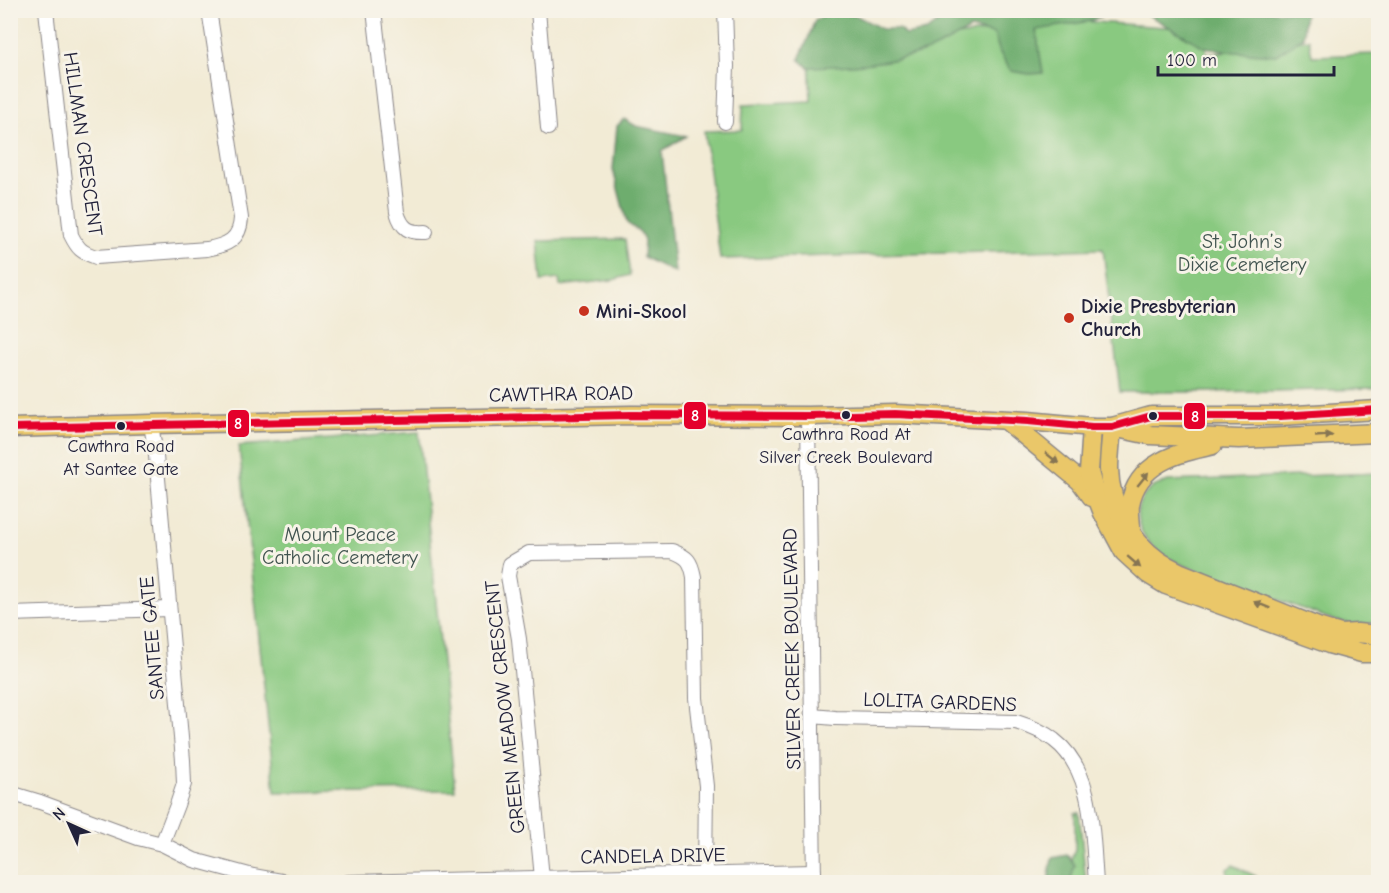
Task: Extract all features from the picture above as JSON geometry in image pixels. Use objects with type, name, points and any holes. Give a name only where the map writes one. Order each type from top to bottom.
[{"type":"main road","name":"CAWTHRA ROAD","points":[[1112,427],[1151,416],[1280,416],[1378,410]]},
{"type":"main road","name":"CAWTHRA ROAD","points":[[10,428],[631,415],[895,414],[1112,427],[1150,435],[1239,439],[1378,433]]},
{"type":"main road","points":[[1007,421],[1080,481],[1103,513]]},
{"type":"main road","points":[[1092,427],[1089,472],[1093,487],[1103,513],[1124,552],[1148,574],[1167,585],[1329,644],[1370,653],[1371,663],[1378,663]]},
{"type":"main road","points":[[1112,427],[1109,470],[1116,506],[1131,533],[1158,560],[1179,572],[1318,627],[1341,634],[1378,634]]},
{"type":"main road","points":[[1131,533],[1130,506],[1135,490],[1148,472],[1163,459],[1173,455],[1239,439]]},
{"type":"main road","points":[[1357,633],[1378,627]]},
{"type":"street","name":"HILLMAN CRESCENT","points":[[46,10],[71,235],[77,248],[85,254],[96,257],[216,247],[234,239],[240,227],[241,218],[209,10]]},
{"type":"street","points":[[374,10],[397,212],[399,220],[408,230],[414,233],[426,232]]},
{"type":"street","points":[[538,10],[548,128]]},
{"type":"street","points":[[725,10],[727,66],[725,122]]},
{"type":"street","name":"SILVER CREEK BOULEVARD","points":[[808,416],[814,878]]},
{"type":"street","name":"SANTEE GATE","points":[[151,424],[156,456],[184,784],[162,844]]},
{"type":"street","name":"GREEN MEADOW CRESCENT","points":[[542,878],[519,639],[508,576],[510,564],[529,553],[672,551],[683,555],[692,564],[696,698],[706,786],[705,874]]},
{"type":"street","points":[[10,614],[169,609]]},
{"type":"street","name":"LOLITA GARDENS","points":[[812,716],[1016,722],[1031,727],[1054,740],[1075,764],[1088,798],[1096,882]]},
{"type":"street","points":[[10,793],[138,838],[162,844],[194,860],[253,876],[287,882]]},
{"type":"street","name":"CANDELA DRIVE","points":[[348,882],[705,874],[814,878]]},
{"type":"green space","points":[[832,11],[857,16],[882,29],[899,29],[905,35],[927,31],[949,13],[965,11],[1113,11],[1090,21],[1036,30],[1043,73],[1029,74],[1011,71],[1000,53],[994,34],[971,29],[936,48],[911,56],[867,64],[808,67],[799,59],[815,20]]},
{"type":"green space","points":[[1127,11],[1305,11],[1303,37],[1276,55],[1204,47],[1143,12]]},
{"type":"green space","name":"St. John’s Dixie Cemetery","points":[[1025,17],[1206,30],[1206,54],[1309,39],[1312,56],[1377,54],[1378,389],[1120,392],[1103,249],[720,259],[704,131],[742,130],[743,104],[811,101],[809,58],[1017,27]]},
{"type":"green space","points":[[624,119],[636,126],[686,136],[662,151],[675,273],[643,257],[644,240],[640,232],[627,223],[613,170],[617,126]]},
{"type":"green space","points":[[625,239],[630,275],[613,280],[560,286],[559,279],[542,281],[538,241]]},
{"type":"green space","name":"Mount Peace Catholic Cemetery","points":[[419,432],[455,790],[275,792],[239,446]]},
{"type":"green space","points":[[1378,473],[1378,622],[1357,624],[1336,621],[1180,564],[1161,554],[1152,545],[1138,522],[1137,513],[1143,497],[1153,488],[1168,481]]},
{"type":"green space","points":[[1075,813],[1079,813],[1086,882],[1061,882],[1075,850]]},
{"type":"green space","points":[[1067,855],[1075,865],[1070,882],[1048,882],[1052,858]]},
{"type":"green space","points":[[1233,865],[1255,876],[1256,882],[1229,882],[1227,869]]},
{"type":"transit line","name":"8","points":[[10,428],[631,415],[895,414],[1112,427],[1151,416],[1280,416],[1378,410]]},
{"type":"place","name":"Mini-Skool","points":[[584,311]]},
{"type":"place","name":"Dixie Presbyterian Church","points":[[1069,318]]},
{"type":"place","name":"Cawthra Road At Silver Creek Boulevard","points":[[846,415]]},
{"type":"place","name":"Cawthra Road At Santee Gate","points":[[121,426]]}]
